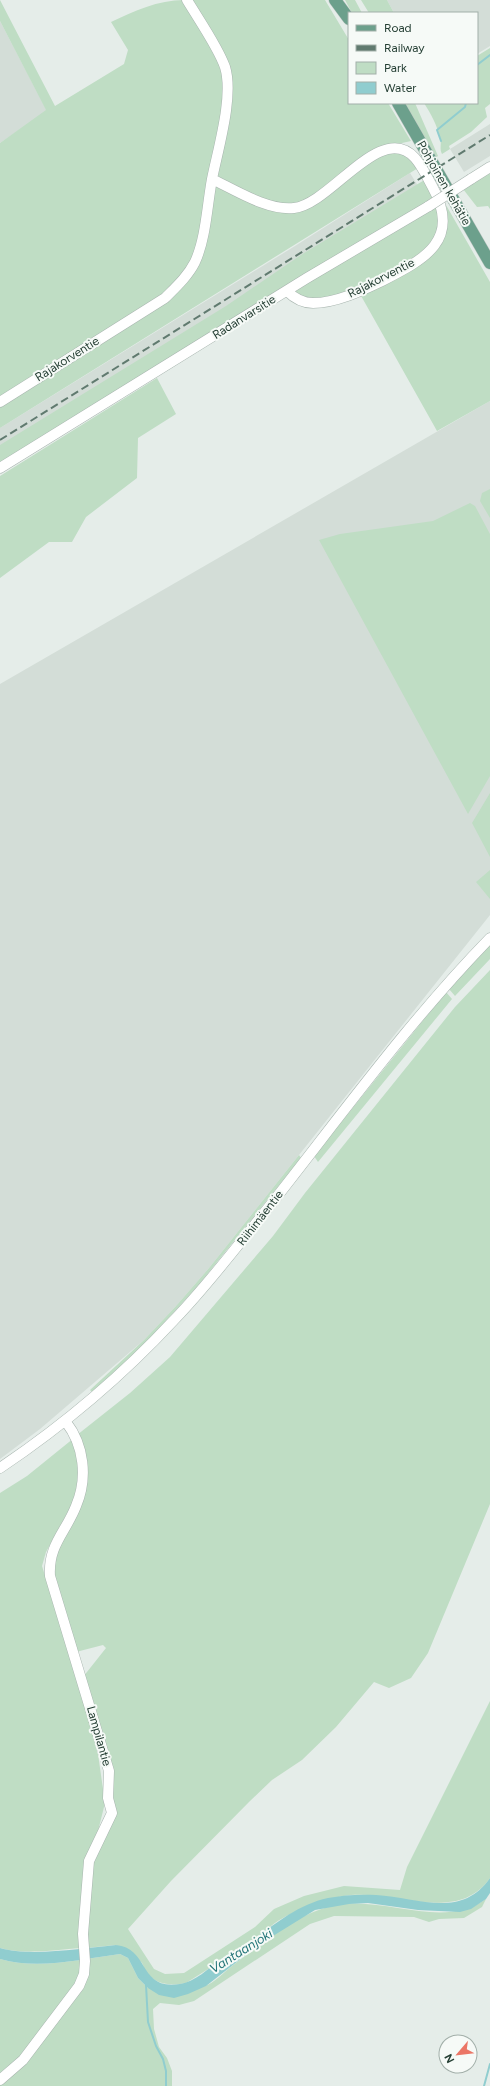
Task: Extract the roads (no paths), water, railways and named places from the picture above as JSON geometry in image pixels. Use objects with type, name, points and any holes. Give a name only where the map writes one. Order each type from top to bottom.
[{"type":"main road","points":[[335,0],[347,16]]},
{"type":"main road","points":[[341,0],[347,16]]},
{"type":"main road","name":"Pohjoinen kehätie","points":[[399,104],[490,263]]},
{"type":"street","name":"Rajakorventie","points":[[0,402],[165,298],[178,285],[195,262],[204,225],[226,104],[228,80],[221,57],[188,0]]},
{"type":"street","name":"Rajakorventie","points":[[212,179],[256,200],[281,208],[293,208],[304,206],[322,196],[365,160],[386,150],[394,148],[404,150],[416,159],[421,166],[439,198],[444,217],[440,238],[430,250],[421,258],[395,274],[343,298],[313,303],[303,302],[294,298],[286,291]]},
{"type":"street","name":"Radanvarsitie","points":[[0,468],[286,291],[429,206],[490,167]]},
{"type":"street","name":"Riihimäentie","points":[[0,1468],[66,1422],[131,1364],[196,1296],[221,1267],[444,988],[490,938]]},
{"type":"street","name":"Lampilantie","points":[[0,2080],[23,2060],[79,1986],[84,1974],[86,1961],[83,1934],[89,1861],[112,1813],[108,1798],[109,1770],[50,1576],[51,1552],[76,1506],[82,1486],[82,1460],[78,1442],[74,1432],[66,1422]]},
{"type":"water","name":"Vantaanjoki","points":[[490,1878],[490,1893],[486,1899],[471,1909],[460,1912],[418,1910],[368,1903],[349,1904],[315,1910],[260,1944],[206,1986],[174,1998],[159,1995],[148,1988],[138,1978],[128,1958],[120,1954],[45,1964],[30,1964],[0,1959],[0,1948],[12,1951],[41,1952],[116,1945],[127,1948],[134,1953],[150,1976],[157,1981],[167,1984],[180,1984],[196,1978],[221,1959],[241,1948],[284,1918],[316,1901],[340,1896],[376,1895],[422,1902],[452,1902],[466,1899],[478,1891]]},
{"type":"waterway","points":[[478,64],[490,55]]},
{"type":"waterway","points":[[441,141],[437,130],[465,107],[466,104]]},
{"type":"waterway","points":[[146,1985],[148,2022],[156,2046],[163,2059],[166,2071],[166,2086]]},
{"type":"waterway","points":[[484,2086],[490,2064]]},
{"type":"railway","points":[[0,440],[490,135]]}]
